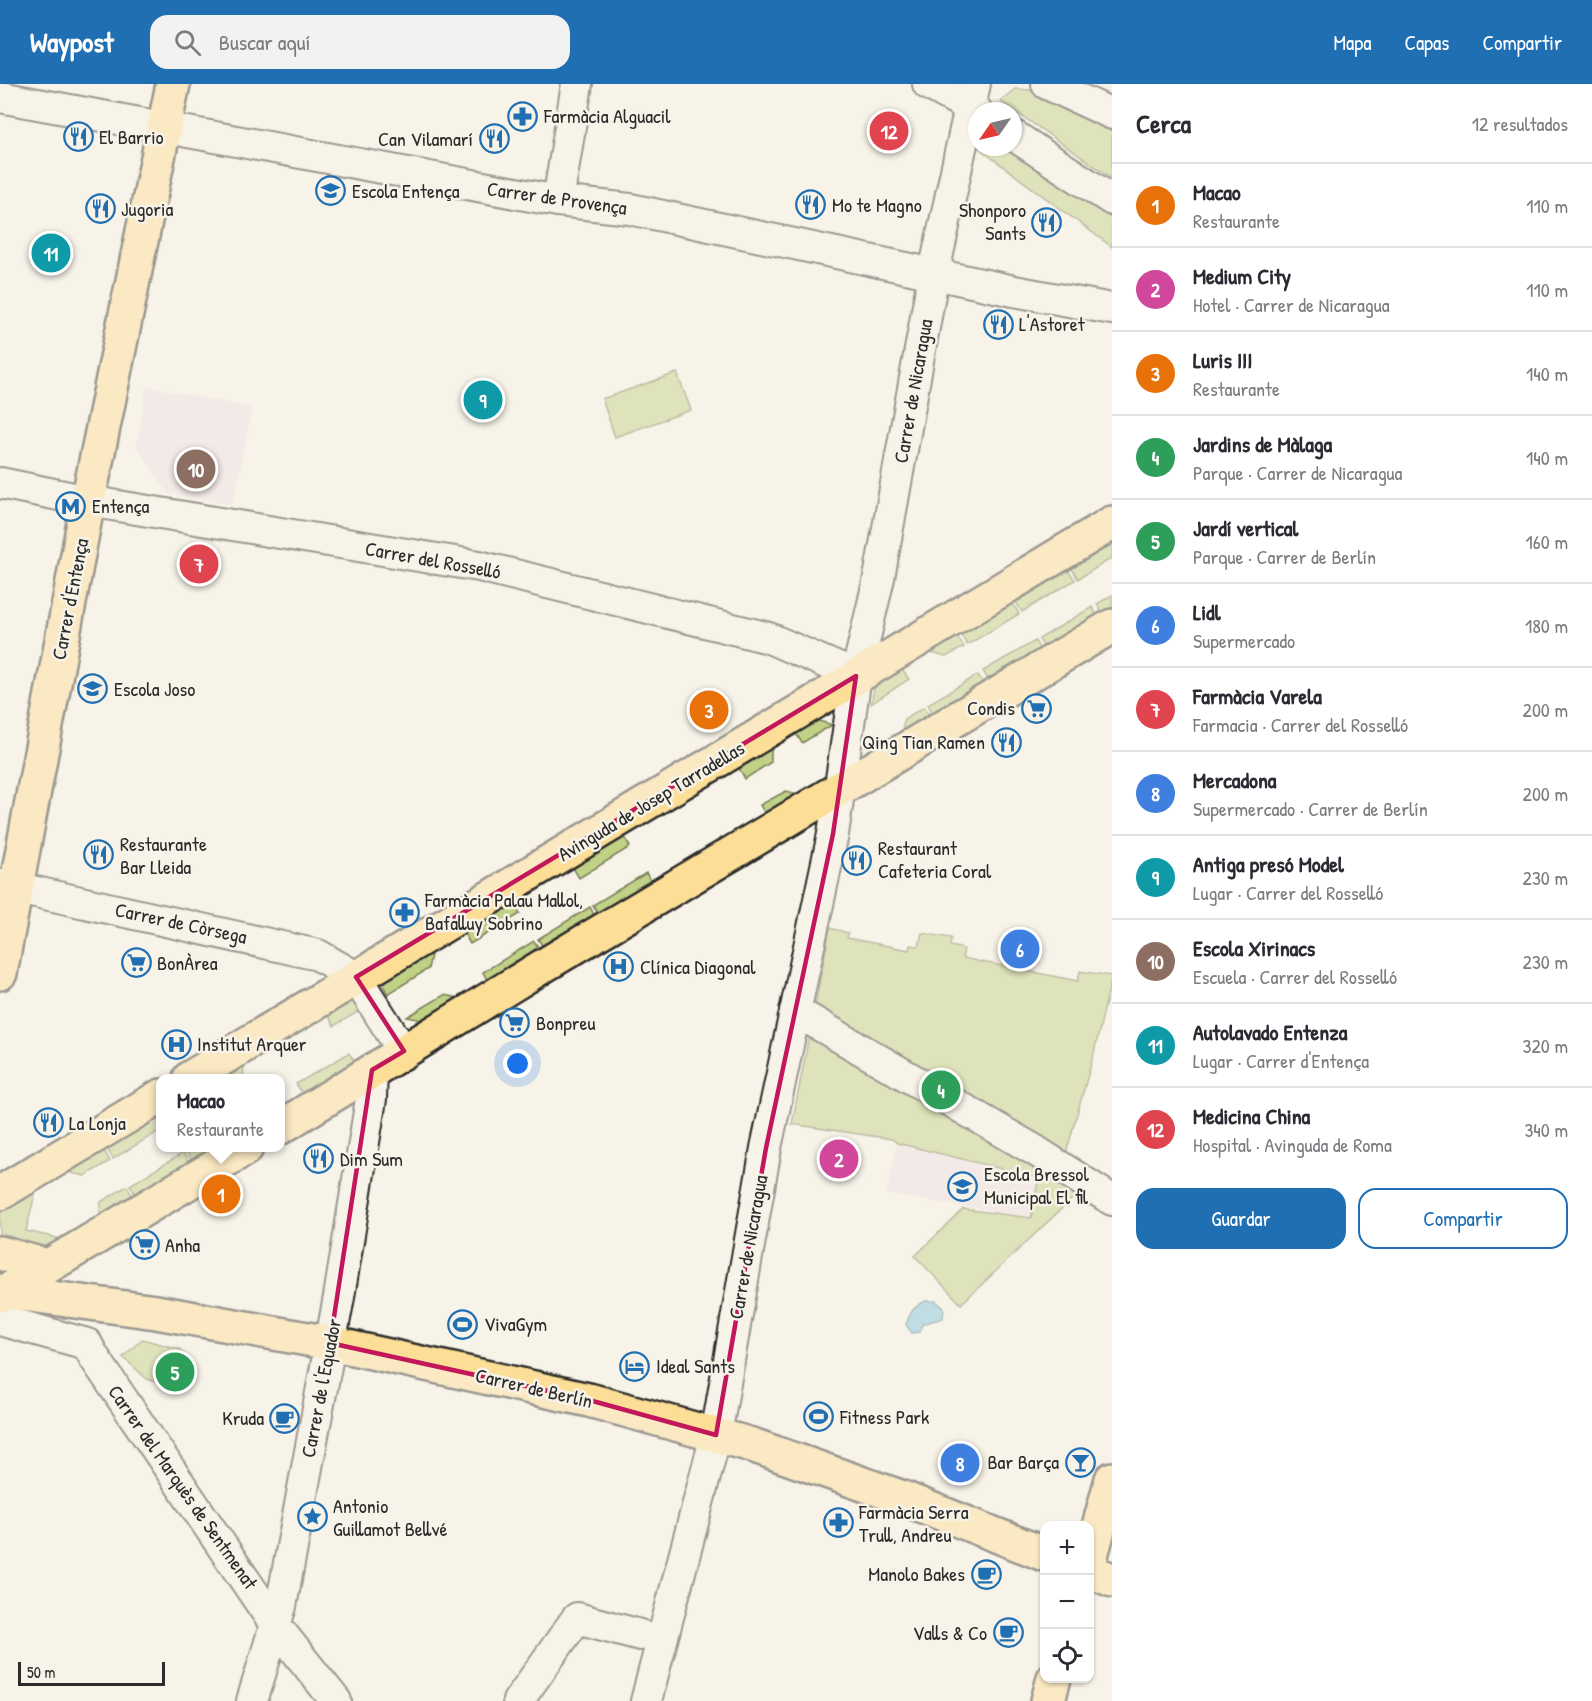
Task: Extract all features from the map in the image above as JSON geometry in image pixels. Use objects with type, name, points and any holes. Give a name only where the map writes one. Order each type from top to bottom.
[{"type":"main road","name":"Carrer d'Entença","points":[[0,973],[8,886],[174,84]]},
{"type":"main road","name":"Avinguda de Josep Tarradellas","points":[[197,1074],[1112,523]]},
{"type":"main road","points":[[285,1124],[403,1051],[1112,626]]},
{"type":"main road","points":[[0,1193],[156,1099]]},
{"type":"main road","points":[[1,1299],[47,1266],[239,1152]]},
{"type":"main road","points":[[0,1253],[47,1266]]},
{"type":"main road","name":"Carrer de Berlín","points":[[1,1299],[109,1306],[330,1343],[587,1400],[716,1435],[903,1498],[1040,1552]]},
{"type":"main road","points":[[1094,1542],[1112,1479]]},
{"type":"main road","points":[[1094,1573],[1112,1580]]},
{"type":"main road","points":[[1047,1701],[1052,1683]]},
{"type":"street","points":[[558,201],[577,84]]},
{"type":"street","points":[[928,84],[974,100]]},
{"type":"street","points":[[1047,84],[1112,114]]},
{"type":"street","name":"Carrer de Provença","points":[[0,96],[558,201],[630,209],[934,272],[1014,291],[1112,309]]},
{"type":"street","name":"Carrer de Nicaragua","points":[[646,1701],[716,1435],[766,1148],[833,834],[856,676],[879,578],[934,272],[974,100]]},
{"type":"street","points":[[1022,141],[1112,200]]},
{"type":"street","name":"Carrer del Rosselló","points":[[0,483],[88,501],[479,566],[769,638],[856,676]]},
{"type":"street","name":"Carrer de Còrsega","points":[[8,886],[302,949],[318,955],[356,977]]},
{"type":"street","points":[[356,977],[403,1051]]},
{"type":"street","points":[[795,1011],[1036,1151],[1112,1200]]},
{"type":"street","name":"Carrer de l'Equador","points":[[252,1701],[276,1626],[330,1343],[371,1099],[372,1070]]},
{"type":"street","points":[[1,1299],[87,1344],[95,1322],[109,1306]]},
{"type":"street","name":"Carrer del Marquès de Sentmenat","points":[[87,1344],[276,1626],[336,1701]]},
{"type":"street","points":[[518,1701],[577,1618],[640,1635]]},
{"type":"highlighted area","points":[[856,676],[833,834],[766,1148],[716,1435],[589,1400],[330,1343],[372,1070],[404,1051],[356,977]]},
{"type":"shaded area","points":[[147,386],[252,408],[233,505],[168,493],[136,445]]},
{"type":"shaded area","name":"Escola Bressol Municipal El fil","points":[[897,1143],[1040,1178],[1031,1218],[886,1194]]},
{"type":"green space","points":[[1015,89],[1030,90],[1112,131],[1112,178],[1022,116],[1022,102],[1000,101]]},
{"type":"green space","points":[[1022,155],[1112,219],[1112,247],[989,156]]},
{"type":"green space","points":[[677,373],[691,410],[615,437],[602,399]]},
{"type":"green space","points":[[1112,542],[1112,558],[1078,579],[1071,567]]},
{"type":"green space","points":[[1067,569],[1075,580],[1022,612],[1015,600]]},
{"type":"green space","points":[[1112,595],[1112,610],[1103,615],[1097,604]]},
{"type":"green space","points":[[1012,602],[1019,614],[967,645],[960,633]]},
{"type":"green space","points":[[1092,607],[1099,618],[1045,650],[1039,639]]},
{"type":"green space","points":[[956,635],[964,647],[946,657],[928,652]]},
{"type":"green space","points":[[1035,641],[1041,652],[990,683],[983,671]]},
{"type":"green space","points":[[901,668],[909,679],[871,704],[875,684]]},
{"type":"green space","points":[[978,675],[985,686],[934,716],[928,704]]},
{"type":"green space","points":[[924,707],[931,718],[901,736],[904,719]]},
{"type":"green space","points":[[816,720],[832,725],[802,743],[795,732]]},
{"type":"green space","points":[[771,746],[771,762],[745,779],[738,766]]},
{"type":"green space","points":[[786,791],[798,794],[800,797],[767,817],[760,805]]},
{"type":"green space","points":[[624,835],[630,847],[579,878],[572,866]]},
{"type":"green space","points":[[646,873],[653,885],[601,917],[593,905]]},
{"type":"green space","points":[[512,902],[520,914],[470,944],[463,932]]},
{"type":"green space","points":[[590,907],[597,920],[545,950],[538,939]]},
{"type":"green space","points":[[830,928],[848,933],[847,938],[909,950],[910,945],[919,946],[922,933],[951,938],[950,946],[964,949],[962,958],[1078,981],[1080,971],[1112,976],[1093,1057],[1063,1164],[1101,1193],[1090,1206],[1073,1198],[961,1304],[915,1256],[963,1209],[1031,1218],[1039,1178],[897,1143],[892,1139],[792,1124]]},
{"type":"green space","points":[[534,941],[542,953],[489,984],[483,972]]},
{"type":"green space","points":[[428,953],[431,955],[428,969],[388,994],[383,985],[388,977]]},
{"type":"green space","points":[[444,995],[458,998],[460,1001],[428,1021],[407,1017]]},
{"type":"green space","points":[[350,1001],[356,1003],[361,1010],[334,1026],[327,1014]]},
{"type":"green space","points":[[349,1053],[357,1065],[304,1096],[296,1084]]},
{"type":"green space","points":[[244,1064],[243,1074],[227,1074]]},
{"type":"green space","points":[[156,1117],[156,1133],[113,1159],[106,1147]]},
{"type":"green space","points":[[103,1149],[110,1161],[85,1176],[71,1173],[69,1170]]},
{"type":"green space","points":[[187,1152],[212,1152],[193,1163]]},
{"type":"green space","points":[[183,1153],[190,1164],[137,1197],[130,1185]]},
{"type":"green space","points":[[127,1186],[134,1199],[99,1220],[101,1202]]},
{"type":"green space","points":[[36,1190],[26,1231],[66,1240],[41,1255],[0,1248],[0,1212]]},
{"type":"green space","points":[[142,1339],[179,1349],[191,1361],[169,1387],[147,1379],[123,1357]]},
{"type":"water","points":[[926,1301],[936,1301],[944,1308],[943,1318],[922,1324],[920,1332],[912,1333],[906,1325],[909,1316],[915,1307]]},
{"type":"place","name":"Farmàcia Alguacil","points":[[523,116]]},
{"type":"place","name":"Medicina China","points":[[889,131]]},
{"type":"place","name":"El Barrio","points":[[78,137]]},
{"type":"place","name":"Can Vilamarí","points":[[494,139]]},
{"type":"place","name":"Escola Entença","points":[[331,191]]},
{"type":"place","name":"Mo te Magno","points":[[811,205]]},
{"type":"place","name":"Jugoria","points":[[100,209]]},
{"type":"place","name":"Shonporo Sants","points":[[1047,222]]},
{"type":"place","name":"Autolavado Entenza","points":[[51,253]]},
{"type":"place","name":"L'Astoret","points":[[998,324]]},
{"type":"place","name":"Antiga presó Model","points":[[483,400]]},
{"type":"place","name":"Escola Xirinacs","points":[[196,469]]},
{"type":"place","name":"Entença","points":[[71,506]]},
{"type":"place","name":"Farmàcia Varela","points":[[199,564]]},
{"type":"place","name":"Escola Joso","points":[[93,689]]},
{"type":"place","name":"Condis","points":[[1036,708]]},
{"type":"place","name":"Luris III","points":[[709,710]]},
{"type":"place","name":"Qing Tian Ramen","points":[[1006,742]]},
{"type":"place","name":"Restaurante Bar Lleida","points":[[99,855]]},
{"type":"place","name":"Restaurant Cafeteria Coral","points":[[857,860]]},
{"type":"place","name":"Farmàcia Palau Mallol, Bafalluy Sobrino","points":[[404,912]]},
{"type":"place","name":"Lidl","points":[[1020,949]]},
{"type":"place","name":"BonÀrea","points":[[136,963]]},
{"type":"place","name":"Clínica Diagonal","points":[[619,967]]},
{"type":"place","name":"Bonpreu","points":[[515,1023]]},
{"type":"place","name":"Institut Arquer","points":[[176,1044]]},
{"type":"place","name":"Jardins de Màlaga","points":[[941,1090]]},
{"type":"place","name":"La Lonja","points":[[48,1123]]},
{"type":"place","name":"Dim Sum","points":[[319,1159]]},
{"type":"place","name":"Medium City","points":[[839,1159]]},
{"type":"place","name":"Escola Bressol Municipal El fil","points":[[963,1186]]},
{"type":"place","name":"Macao","points":[[221,1194]]},
{"type":"place","name":"Anha","points":[[144,1245]]},
{"type":"place","name":"VivaGym","points":[[463,1324]]},
{"type":"place","name":"Ideal Sants","points":[[635,1366]]},
{"type":"place","name":"Jardí vertical","points":[[175,1372]]},
{"type":"place","name":"Fitness Park","points":[[819,1417]]},
{"type":"place","name":"Kruda","points":[[285,1418]]},
{"type":"place","name":"Bar Barça","points":[[1080,1462]]},
{"type":"place","name":"Mercadona","points":[[960,1463]]},
{"type":"place","name":"Antonio Guillamot Bellvé","points":[[312,1517]]},
{"type":"place","name":"Farmàcia Serra Trull, Andreu","points":[[838,1523]]},
{"type":"place","name":"Manolo Bakes","points":[[986,1574]]},
{"type":"place","name":"Valls & Co","points":[[1008,1633]]}]
